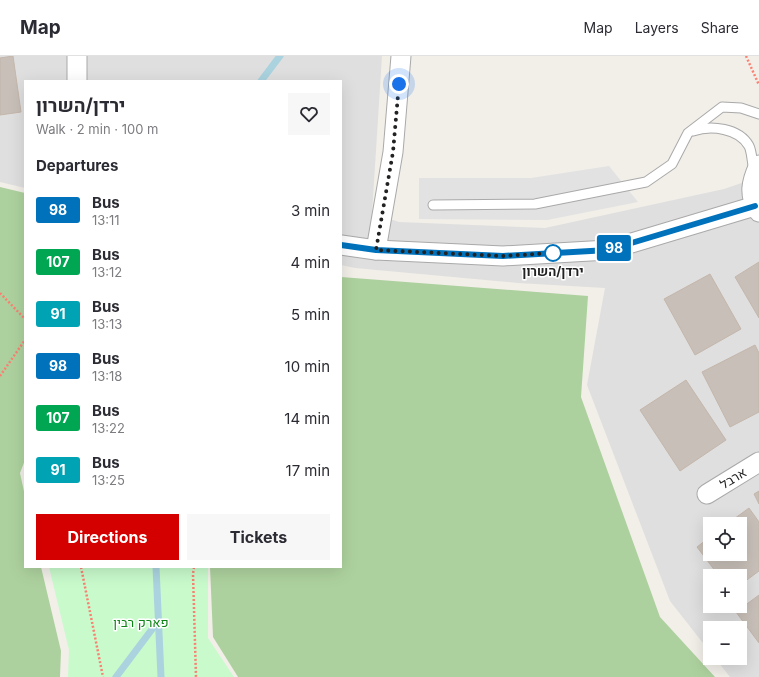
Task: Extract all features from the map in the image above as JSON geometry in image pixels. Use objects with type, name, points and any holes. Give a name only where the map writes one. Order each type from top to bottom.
[{"type":"street","points":[[76,56],[77,80]]},
{"type":"street","points":[[376,250],[393,152],[401,56]]},
{"type":"street","points":[[342,245],[376,250],[503,256],[608,250],[757,209],[751,192],[753,178],[757,170]]},
{"type":"street","name":"ארבל","points":[[706,494],[759,462]]},
{"type":"lane","points":[[433,205],[536,204],[646,182],[672,164],[688,133],[722,107],[740,108],[759,114]]},
{"type":"lane","points":[[688,133],[699,129],[716,128],[739,134],[749,146],[757,170]]},
{"type":"path","points":[[746,56],[759,85]]},
{"type":"path","points":[[0,293],[24,318]]},
{"type":"path","points":[[0,376],[24,341]]},
{"type":"path","points":[[82,568],[103,677]]},
{"type":"path","points":[[194,568],[196,677]]},
{"type":"shaded area","points":[[0,56],[382,56],[372,213],[399,222],[545,228],[724,189],[759,177],[759,677],[730,677],[721,665],[747,665],[747,621],[703,621],[703,643],[670,601],[587,385],[605,288],[518,283],[355,268],[342,265],[342,80],[24,80],[24,188],[0,182]]},
{"type":"shaded area","points":[[609,166],[638,202],[547,220],[419,219],[419,178],[531,178]]},
{"type":"green space","points":[[0,187],[24,193],[24,463],[20,473],[24,491],[24,568],[41,568],[61,651],[60,677],[0,677]]},
{"type":"green space","points":[[342,277],[588,296],[581,397],[660,617],[715,677],[238,677],[213,637],[210,568],[342,568]]},
{"type":"green space","name":"פארק רבין","points":[[49,568],[208,568],[208,638],[234,677],[68,677],[69,650]]},
{"type":"building","points":[[13,56],[21,112],[0,115],[0,58]]},
{"type":"building","points":[[759,262],[759,318],[735,277]]},
{"type":"building","points":[[710,274],[741,329],[695,355],[664,299]]},
{"type":"building","points":[[755,345],[759,353],[759,412],[730,427],[702,372]]},
{"type":"building","points":[[686,380],[726,440],[680,471],[640,410]]},
{"type":"building","points":[[759,491],[759,504],[754,494]]},
{"type":"building","points":[[749,508],[759,522],[759,571],[747,580],[747,569],[714,569],[708,561],[747,561],[747,517],[737,517]]},
{"type":"building","points":[[703,542],[703,555],[697,547]]},
{"type":"building","points":[[759,595],[759,643],[747,627],[747,621],[743,621],[737,613],[747,613],[747,604]]},
{"type":"waterway","points":[[262,80],[280,56]]},
{"type":"waterway","points":[[156,568],[161,677]]},
{"type":"waterway","points":[[116,677],[159,620]]},
{"type":"bus line","name":"98","points":[[342,245],[376,250],[503,256],[608,250],[755,206]]},
{"type":"place","name":"ירדן/השרון","points":[[553,253]]},
{"type":"route","points":[[399,84],[393,152],[376,250],[503,256],[553,253]]}]
